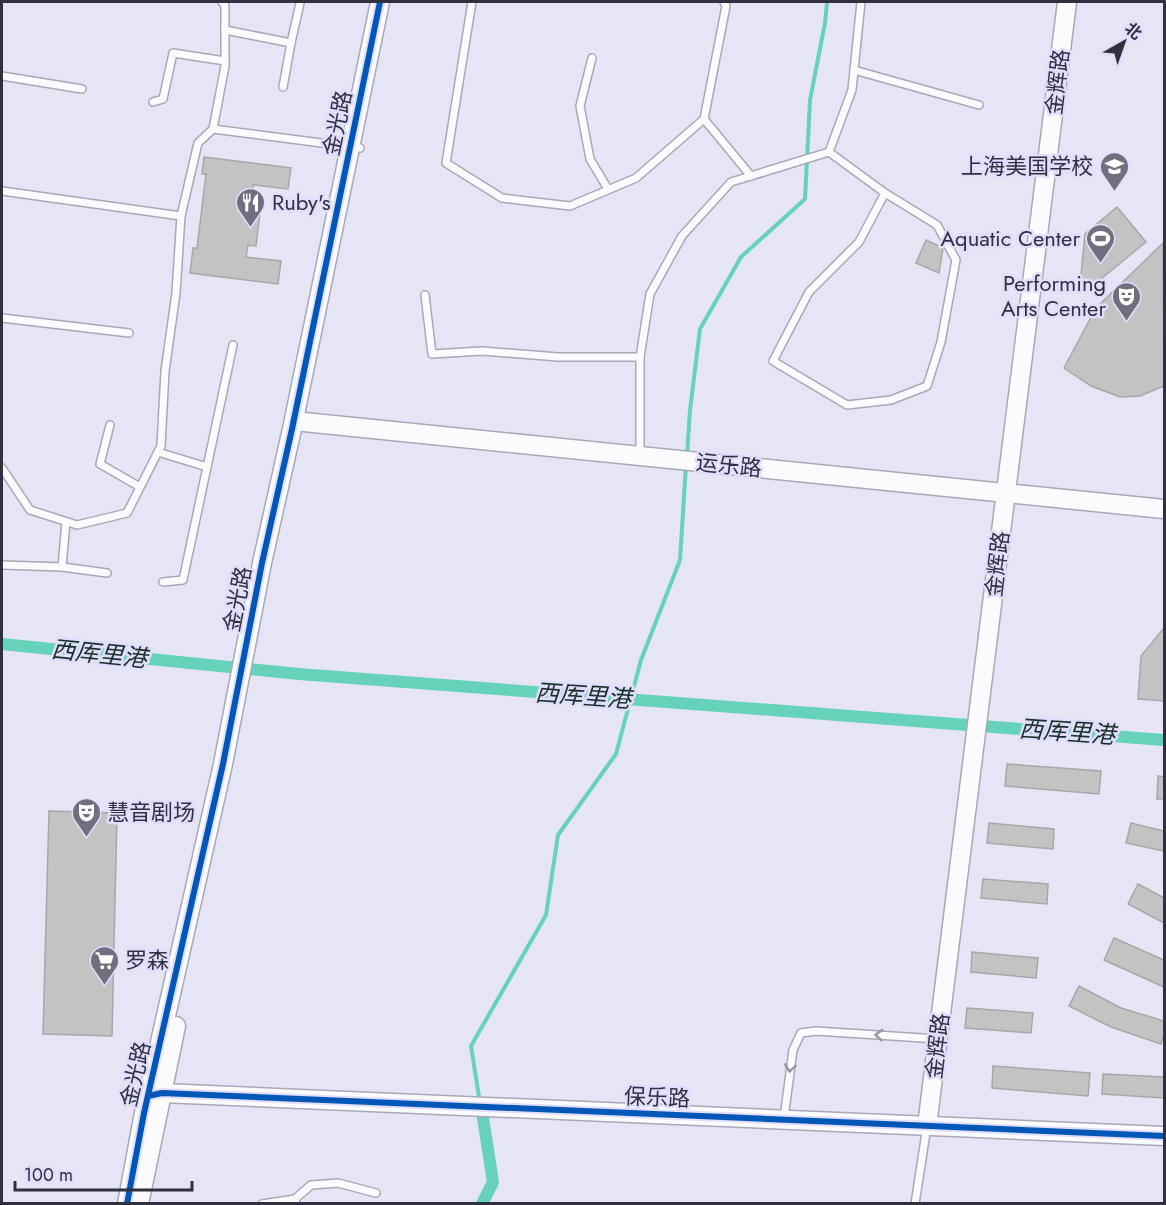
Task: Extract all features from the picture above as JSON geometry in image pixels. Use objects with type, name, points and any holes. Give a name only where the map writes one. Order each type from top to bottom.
[{"type":"street","name":"金光路","points":[[155,1094],[237,694],[252,642],[300,420],[355,148],[380,2]]},
{"type":"street","name":"金光路","points":[[355,148],[392,2]]},
{"type":"street","name":"金辉路","points":[[927,1126],[1067,2]]},
{"type":"street","name":"运乐路","points":[[300,420],[1164,509]]},
{"type":"street","name":"金光路","points":[[127,1203],[155,1094],[250,680],[252,642]]},
{"type":"street","name":"保乐路","points":[[155,1094],[1164,1136]]},
{"type":"street","points":[[139,1203],[155,1094]]},
{"type":"lane","points":[[2,468],[30,510],[77,525],[127,513],[161,446],[165,371],[176,293],[181,216],[198,143],[213,129],[225,61],[225,5],[222,2]]},
{"type":"lane","points":[[472,2],[446,164],[502,198],[570,206],[636,178],[704,119],[726,6],[724,2]]},
{"type":"lane","points":[[829,152],[852,90],[861,2]]},
{"type":"lane","points":[[283,87],[300,3]]},
{"type":"lane","points":[[225,30],[291,43]]},
{"type":"lane","points":[[153,102],[163,99],[173,53],[225,61]]},
{"type":"lane","points":[[592,58],[580,106],[590,159],[608,189]]},
{"type":"lane","points":[[854,70],[979,105]]},
{"type":"lane","points":[[2,76],[82,89]]},
{"type":"lane","points":[[704,119],[751,176]]},
{"type":"lane","points":[[213,129],[355,148]]},
{"type":"lane","points":[[640,455],[640,357],[650,294],[682,236],[731,182],[829,152]]},
{"type":"lane","points":[[829,152],[885,193],[937,225],[956,260],[941,342],[927,386],[891,400],[847,405],[772,361],[809,292],[859,242],[885,193]]},
{"type":"lane","points":[[2,191],[181,216]]},
{"type":"lane","points":[[425,295],[432,354],[482,351],[558,357],[640,357]]},
{"type":"lane","points":[[2,318],[129,333]]},
{"type":"lane","points":[[163,582],[183,580],[233,345]]},
{"type":"lane","points":[[110,425],[100,464],[140,487]]},
{"type":"lane","points":[[158,452],[207,467]]},
{"type":"lane","points":[[62,567],[66,522]]},
{"type":"lane","points":[[2,564],[62,567],[107,573]]},
{"type":"lane","points":[[783,1120],[793,1050],[801,1033],[816,1031],[938,1039]]},
{"type":"lane","points":[[915,1203],[927,1126]]},
{"type":"lane","points":[[262,1203],[295,1201],[311,1185],[338,1183],[376,1193]]},
{"type":"building","points":[[204,157],[291,168],[288,189],[253,185],[251,203],[261,204],[256,246],[248,245],[246,257],[281,261],[278,284],[190,273],[193,248],[197,248],[206,174],[202,174]]},
{"type":"building","name":"Aquatic Center","points":[[1117,207],[1146,242],[1085,292],[1080,285],[1085,234]]},
{"type":"building","points":[[926,240],[943,248],[939,273],[916,263]]},
{"type":"building","name":"Performing Arts Center","points":[[1163,243],[1164,386],[1140,396],[1120,397],[1091,386],[1064,368],[1096,308]]},
{"type":"building","points":[[1164,628],[1164,701],[1138,699],[1141,656]]},
{"type":"building","points":[[1007,764],[1101,771],[1099,794],[1005,786]]},
{"type":"building","points":[[1158,776],[1164,777],[1164,799],[1157,799]]},
{"type":"building","points":[[49,811],[117,813],[112,1036],[43,1034]]},
{"type":"building","points":[[989,823],[1054,829],[1053,849],[987,843]]},
{"type":"building","points":[[1131,823],[1164,831],[1164,851],[1126,843]]},
{"type":"building","points":[[983,879],[1048,884],[1047,904],[981,898]]},
{"type":"building","points":[[1138,884],[1164,898],[1164,923],[1128,904]]},
{"type":"building","points":[[1114,938],[1164,960],[1164,987],[1104,960]]},
{"type":"building","points":[[972,952],[1038,958],[1036,978],[971,972]]},
{"type":"building","points":[[1079,986],[1121,1008],[1164,1021],[1161,1044],[1111,1027],[1069,1006]]},
{"type":"building","points":[[967,1008],[1033,1013],[1031,1033],[965,1028]]},
{"type":"building","points":[[993,1066],[1090,1073],[1088,1096],[992,1088]]},
{"type":"building","points":[[1103,1074],[1164,1077],[1164,1098],[1102,1094]]},
{"type":"waterway","points":[[687,455],[700,329],[741,257],[805,199],[810,100],[827,2]]},
{"type":"waterway","points":[[479,1097],[471,1046],[546,915],[558,835],[616,754],[641,660],[680,560],[686,465]]},
{"type":"waterway","name":"西厍里港","points":[[2,644],[299,674],[1164,740]]},
{"type":"waterway","points":[[482,1204],[493,1182],[483,1118]]},
{"type":"cycle path","points":[[127,1204],[144,1113],[223,764],[262,563],[380,2]]},
{"type":"cycle path","points":[[148,1096],[162,1093],[1164,1136]]},
{"type":"place","name":"上海美国学校","points":[[1114,192]]},
{"type":"place","name":"Ruby's","points":[[251,228]]},
{"type":"place","name":"Aquatic Center","points":[[1101,264]]},
{"type":"place","name":"Performing Arts Center","points":[[1127,322]]},
{"type":"place","name":"慧音剧场","points":[[86,838]]},
{"type":"place","name":"罗森","points":[[104,986]]}]
